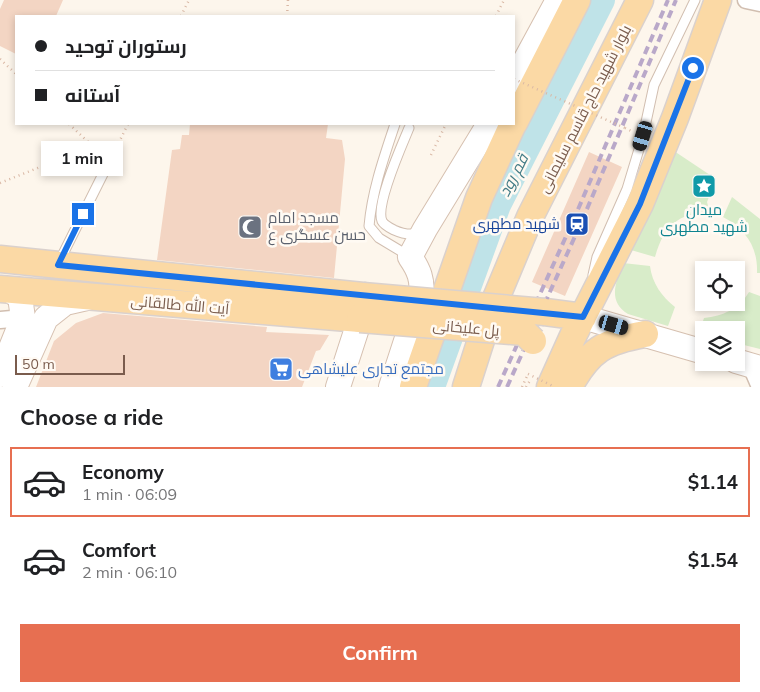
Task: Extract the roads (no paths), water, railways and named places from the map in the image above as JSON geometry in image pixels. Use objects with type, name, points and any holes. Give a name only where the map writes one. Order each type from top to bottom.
[{"type":"main road","points":[[515,78],[558,0]]},
{"type":"main road","points":[[515,121],[577,0]]},
{"type":"main road","name":"بلوار شهید حاج قاسم سلیمانی","points":[[466,387],[489,315],[530,217],[640,0]]},
{"type":"main road","points":[[566,377],[578,327],[640,204],[675,118],[718,0]]},
{"type":"main road","points":[[391,387],[423,284],[410,257],[488,125]]},
{"type":"main road","points":[[413,387],[479,198],[513,125]]},
{"type":"main road","name":"آیت الله طالقانی","points":[[0,259],[58,265],[362,308]]},
{"type":"main road","points":[[0,375],[12,319],[20,297],[5,290]]},
{"type":"main road","name":"آیت الله طالقانی","points":[[5,290],[87,298],[362,308]]},
{"type":"main road","points":[[15,387],[46,318],[65,303],[87,298]]},
{"type":"main road","points":[[338,387],[362,308]]},
{"type":"main road","name":"پل علیخانی","points":[[362,308],[545,312],[578,327]]},
{"type":"main road","name":"پل علیخانی","points":[[362,308],[524,332],[566,377]]},
{"type":"main road","points":[[578,327],[645,334],[695,349]]},
{"type":"main road","points":[[540,383],[566,377],[595,352],[616,339],[645,334]]},
{"type":"street","points":[[746,0],[760,4]]},
{"type":"street","points":[[748,370],[760,387]]},
{"type":"lane","points":[[578,327],[597,258],[630,180],[643,136],[654,85],[695,0]]},
{"type":"lane","points":[[396,125],[382,164],[371,207],[369,226],[379,238],[410,257]]},
{"type":"lane","points":[[409,128],[392,168],[381,211],[382,221],[388,227],[402,233],[415,235],[425,229]]},
{"type":"lane","points":[[58,265],[109,162]]},
{"type":"lane","points":[[373,232],[382,221]]},
{"type":"waterway","name":"قم رود","points":[[432,387],[498,205],[602,0]]},
{"type":"railway","points":[[498,387],[573,221],[668,0]]},
{"type":"railway","points":[[507,387],[581,223],[676,0]]},
{"type":"place","name":"میدان شهید مطهری","points":[[704,186]]},
{"type":"place","name":"شهید مطهری","points":[[577,224]]},
{"type":"place","name":"مسجد امام حسن عسگری ع","points":[[250,227]]},
{"type":"place","name":"مجتمع تجاری علیشاهی","points":[[281,369]]}]
